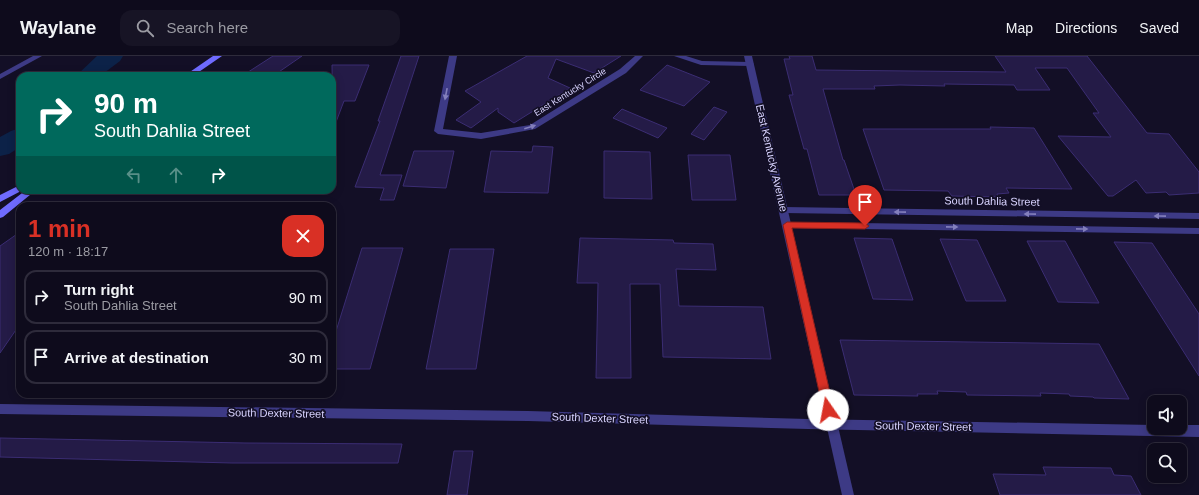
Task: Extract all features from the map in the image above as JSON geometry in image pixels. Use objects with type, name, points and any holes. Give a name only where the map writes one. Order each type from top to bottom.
[{"type":"main road","points":[[194,72],[218,56]]},
{"type":"main road","points":[[0,199],[16,190]]},
{"type":"main road","points":[[17,202],[27,194]]},
{"type":"main road","points":[[0,215],[16,202]]},
{"type":"street","points":[[17,56],[30,61]]},
{"type":"street","points":[[0,77],[38,56]]},
{"type":"street","name":"East Kentucky Circle","points":[[453,56],[438,131],[481,136],[532,127],[623,71],[639,56]]},
{"type":"street","points":[[678,56],[701,63],[749,60]]},
{"type":"street","name":"East Kentucky Avenue","points":[[749,60],[848,495]]},
{"type":"street","name":"South Dahlia Street","points":[[784,210],[1199,216]]},
{"type":"street","points":[[787,225],[1199,231]]},
{"type":"street","name":"South Dexter Street","points":[[0,409],[528,416],[1199,432]]},
{"type":"building","points":[[273,56],[302,56],[279,72],[248,72]]},
{"type":"building","points":[[401,56],[419,56],[380,175],[402,175],[394,200],[380,200],[384,188],[355,187],[380,121],[378,121]]},
{"type":"building","points":[[527,56],[621,56],[594,73],[556,59],[548,78],[570,88],[514,123],[498,112],[498,108],[471,128],[456,120],[481,102],[465,91]]},
{"type":"building","points":[[789,56],[812,56],[816,70],[1006,72],[995,56],[1087,56],[1147,133],[1169,134],[1199,172],[1199,193],[1169,195],[1166,192],[1146,193],[1136,180],[1113,196],[1108,196],[1058,136],[1111,137],[1093,113],[1099,113],[1067,68],[1035,68],[1050,90],[1017,90],[1014,85],[944,84],[945,86],[900,85],[874,86],[875,89],[823,89],[843,160],[856,195],[819,195],[807,149],[804,149],[789,95],[793,95],[784,59],[790,59]]},
{"type":"building","points":[[332,65],[369,65],[355,101],[344,101],[336,122],[336,72],[332,72]]},
{"type":"building","points":[[667,65],[710,82],[684,106],[640,90]]},
{"type":"building","points":[[714,107],[727,112],[704,140],[691,134]]},
{"type":"building","points":[[622,109],[667,128],[658,138],[613,118]]},
{"type":"building","points":[[990,127],[1034,128],[1072,189],[1006,188],[1009,193],[997,194],[998,197],[952,196],[948,191],[884,190],[863,129],[991,129]]},
{"type":"building","points":[[533,146],[553,147],[548,193],[484,192],[491,151],[532,152]]},
{"type":"building","points":[[414,151],[454,151],[446,188],[403,186]]},
{"type":"building","points":[[604,151],[650,152],[652,199],[604,198]]},
{"type":"building","points":[[688,155],[730,155],[736,200],[692,200]]},
{"type":"building","points":[[16,235],[16,330],[0,353],[0,246]]},
{"type":"building","points":[[580,238],[673,240],[674,243],[713,244],[716,270],[676,269],[679,306],[763,307],[771,359],[663,357],[660,284],[630,284],[631,378],[596,378],[598,283],[577,283]]},
{"type":"building","points":[[854,238],[892,239],[913,300],[873,299]]},
{"type":"building","points":[[940,239],[977,240],[1006,301],[966,301]]},
{"type":"building","points":[[1027,241],[1065,241],[1099,303],[1058,302]]},
{"type":"building","points":[[1114,242],[1152,243],[1199,314],[1199,376]]},
{"type":"building","points":[[362,248],[403,248],[370,369],[336,369],[336,331]]},
{"type":"building","points":[[450,249],[494,249],[476,369],[426,369]]},
{"type":"building","points":[[840,340],[1099,344],[1129,399],[1094,398],[1070,396],[1069,394],[1040,393],[1041,396],[967,395],[966,392],[937,391],[938,394],[917,394],[918,396],[854,395]]},
{"type":"building","points":[[0,438],[246,443],[402,444],[398,463],[232,463],[0,457]]},
{"type":"building","points":[[454,451],[473,451],[467,495],[447,495]]},
{"type":"building","points":[[1043,467],[1111,468],[1114,475],[1131,476],[1141,495],[1000,495],[993,474],[1046,475]]},
{"type":"waterway","points":[[91,72],[112,56]]},
{"type":"waterway","points":[[0,148],[16,138]]},
{"type":"route","points":[[828,410],[787,225],[865,226]]}]
